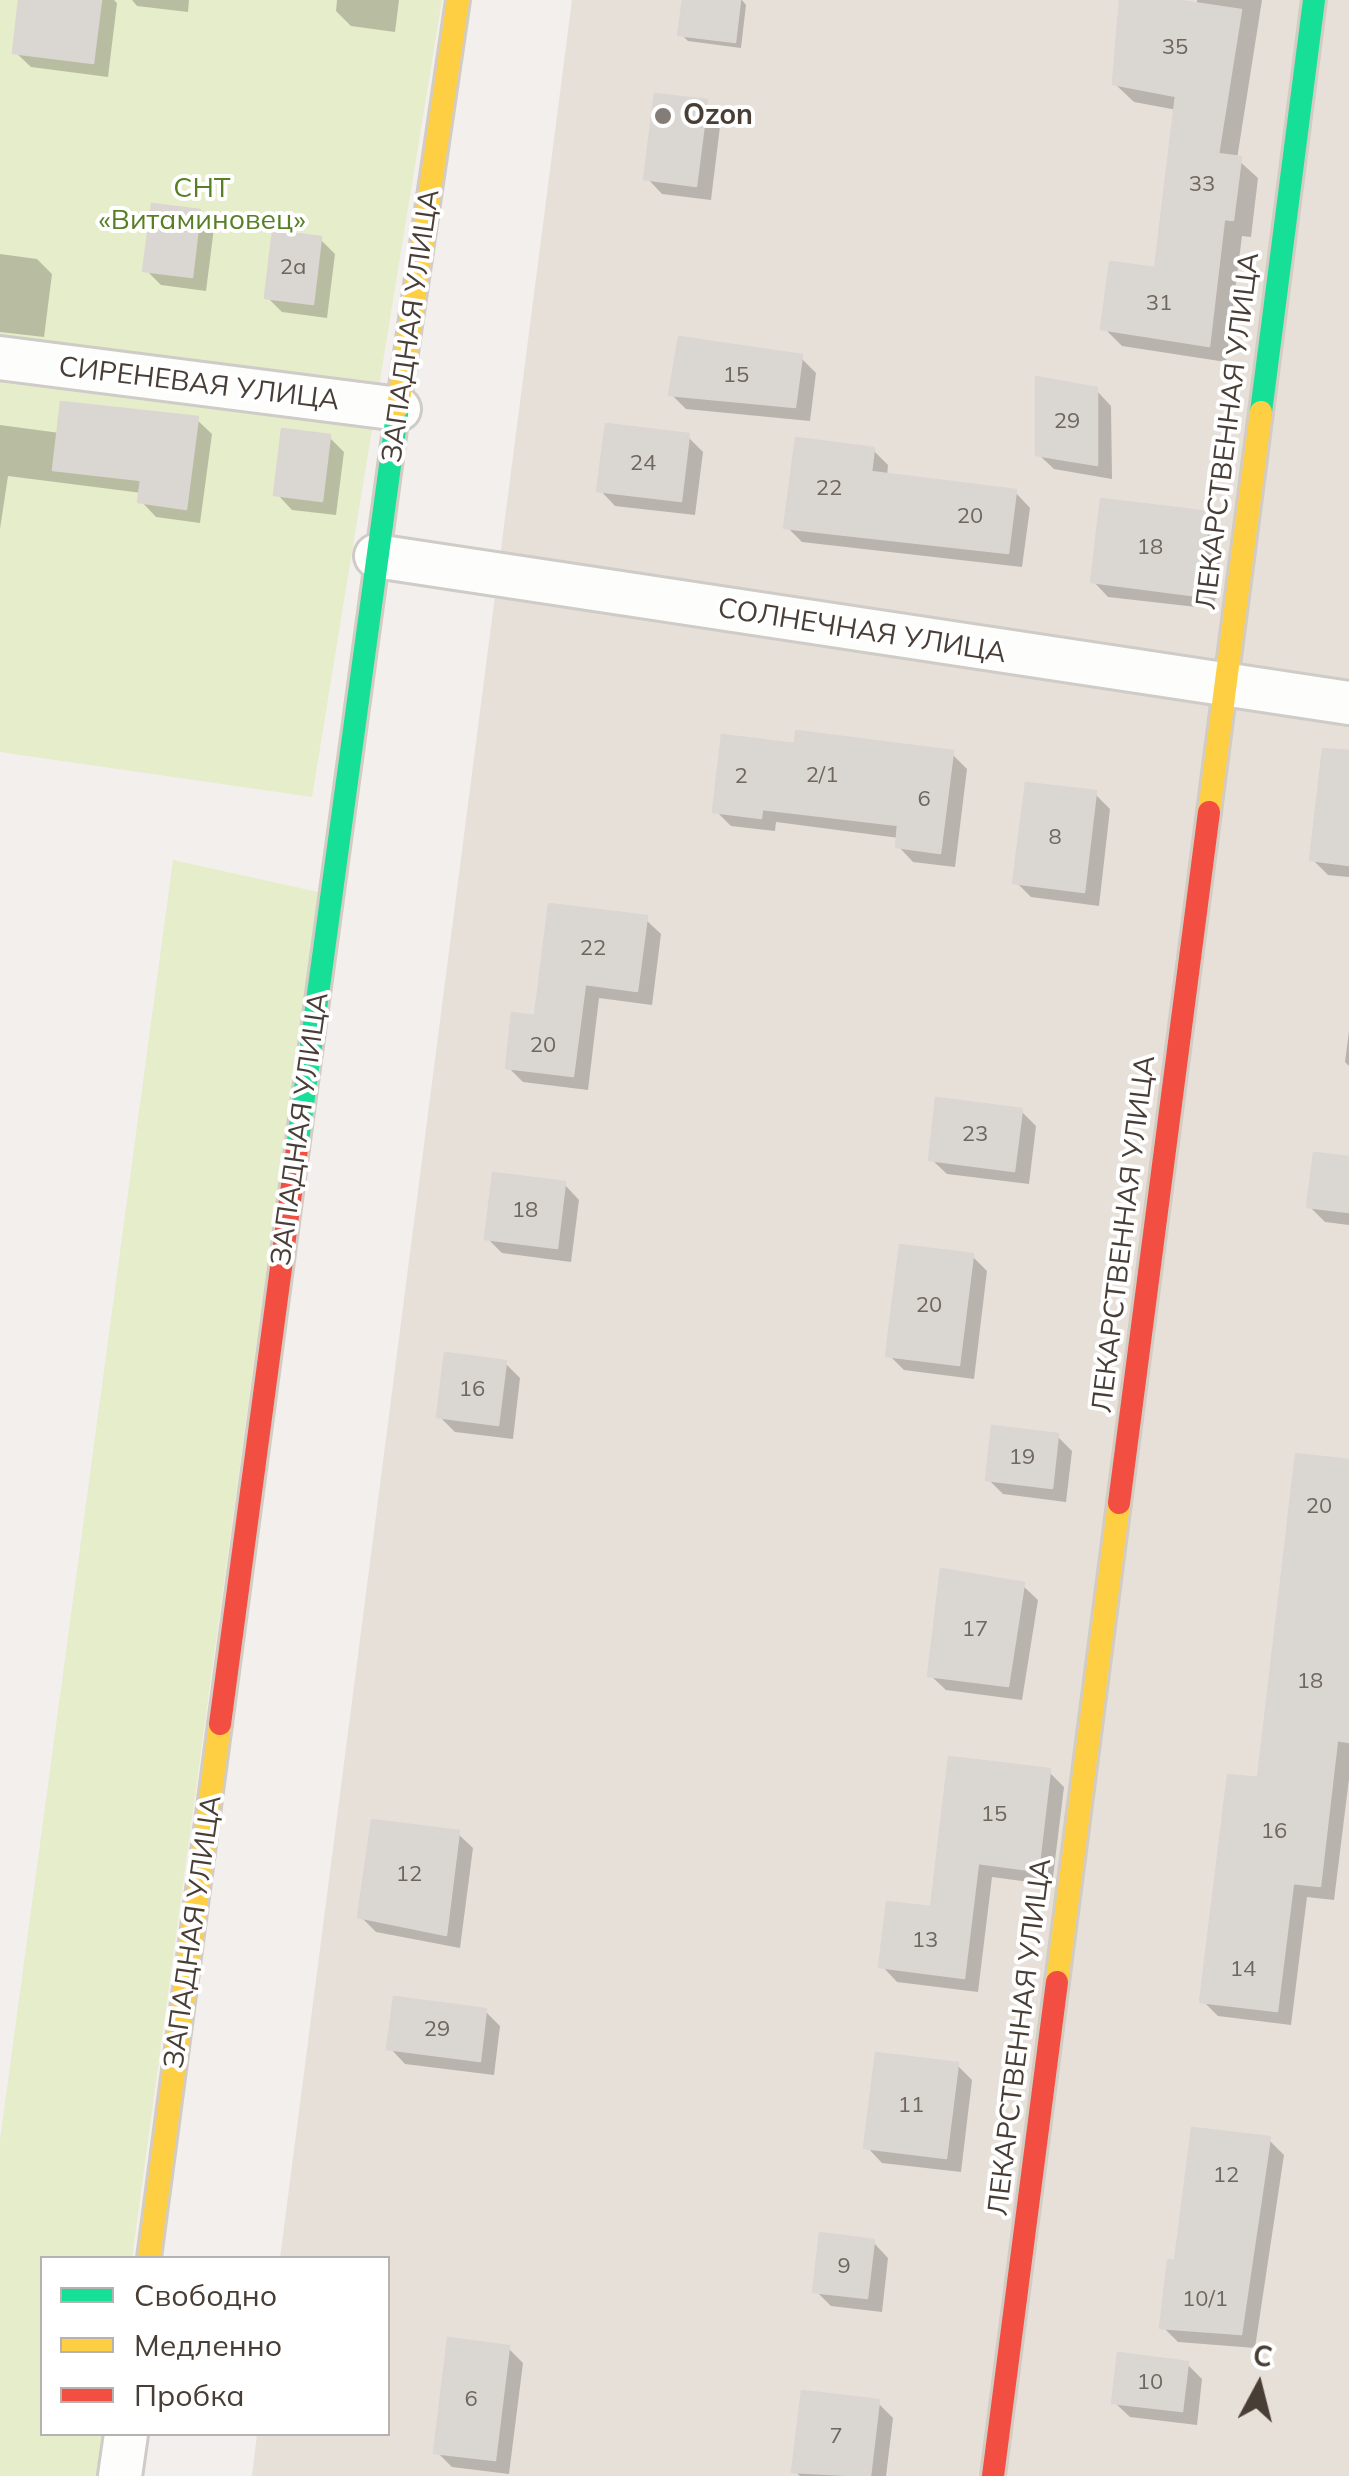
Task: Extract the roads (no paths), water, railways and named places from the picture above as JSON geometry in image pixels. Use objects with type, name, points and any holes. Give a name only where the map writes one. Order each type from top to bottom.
[{"type":"street","name":"ЗАПАДНАЯ УЛИЦА","points":[[149,2256],[376,556],[458,0]]},
{"type":"street","name":"ЛЕКАРСТВЕННАЯ УЛИЦА","points":[[993,2476],[1314,0]]},
{"type":"street","name":"СИРЕНЕВАЯ УЛИЦА","points":[[0,358],[399,409]]},
{"type":"street","name":"СОЛНЕЧНАЯ УЛИЦА","points":[[376,556],[1349,703]]},
{"type":"street","points":[[120,2476],[126,2436]]},
{"type":"place","name":"Ozon","points":[[663,116]]},
{"type":"park label","name":"СНТ «Витаминовец»","points":[[202,205]]}]
